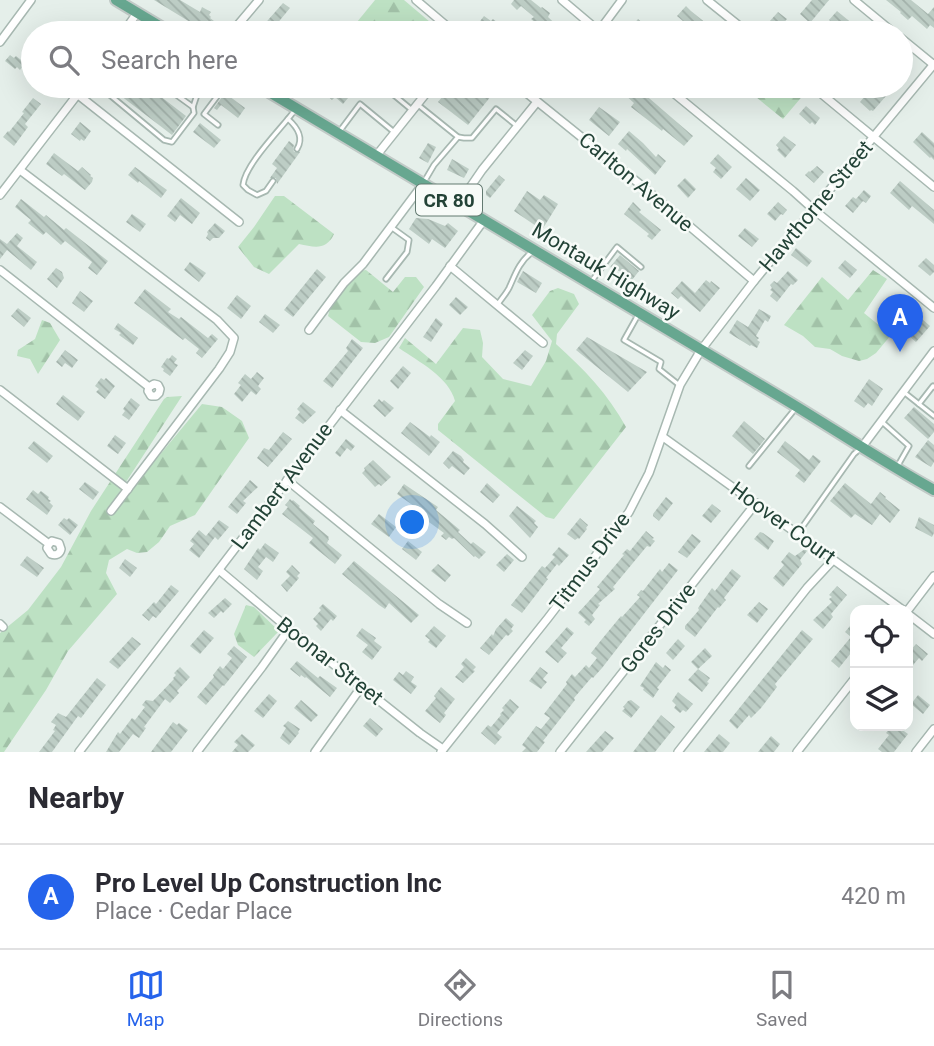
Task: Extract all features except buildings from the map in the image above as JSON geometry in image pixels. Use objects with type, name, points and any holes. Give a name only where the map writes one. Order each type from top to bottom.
[{"type":"main road","points":[[116,0],[151,21]]},
{"type":"main road","name":"Montauk Highway","points":[[279,98],[934,490]]},
{"type":"street","points":[[0,42],[31,0]]},
{"type":"street","points":[[241,21],[259,0]]},
{"type":"street","points":[[416,0],[441,21]]},
{"type":"street","points":[[562,0],[587,21]]},
{"type":"street","points":[[608,21],[622,0]]},
{"type":"street","points":[[707,0],[733,21]]},
{"type":"street","points":[[854,0],[879,21]]},
{"type":"street","points":[[131,21],[137,13]]},
{"type":"street","points":[[913,48],[934,65]]},
{"type":"street","name":"Hawthorne Street","points":[[913,89],[934,65]]},
{"type":"street","points":[[0,195],[74,98]]},
{"type":"street","points":[[82,98],[239,222]]},
{"type":"street","points":[[376,156],[422,98]]},
{"type":"street","name":"Carlton Avenue","points":[[532,98],[754,281]]},
{"type":"street","points":[[680,98],[934,308]]},
{"type":"street","points":[[827,98],[934,187]]},
{"type":"street","name":"Hawthorne Street","points":[[701,350],[754,281],[906,98]]},
{"type":"street","points":[[458,205],[482,170],[537,102]]},
{"type":"street","points":[[20,170],[217,320],[234,338],[230,352],[219,369],[111,511]]},
{"type":"street","points":[[309,330],[423,184]]},
{"type":"street","name":"Lambert Avenue","points":[[79,752],[484,220]]},
{"type":"street","points":[[450,266],[543,343]]},
{"type":"street","points":[[0,270],[149,387]]},
{"type":"street","name":"Titmus Drive","points":[[442,750],[629,512],[649,473],[680,385],[701,350]]},
{"type":"street","points":[[862,447],[934,351]]},
{"type":"street","points":[[0,390],[128,489]]},
{"type":"street","points":[[340,410],[522,556]]},
{"type":"street","name":"Hoover Court","points":[[663,437],[896,605]]},
{"type":"street","points":[[287,480],[439,604],[467,623]]},
{"type":"street","name":"Gores Drive","points":[[560,752],[756,503]]},
{"type":"street","points":[[0,507],[49,544]]},
{"type":"street","points":[[678,752],[807,588],[833,560]]},
{"type":"street","name":"Boonar Street","points":[[219,570],[442,750]]},
{"type":"street","points":[[911,605],[934,576]]},
{"type":"street","name":"Hoover Court","points":[[913,618],[934,634]]},
{"type":"street","points":[[197,752],[289,629]]},
{"type":"street","points":[[797,752],[850,684]]},
{"type":"street","points":[[315,752],[362,686]]},
{"type":"street","points":[[916,752],[934,729]]},
{"type":"lane","points":[[113,98],[164,140],[172,142],[194,113],[196,98]]},
{"type":"lane","points":[[181,98],[193,107]]},
{"type":"lane","points":[[216,98],[204,114],[218,125]]},
{"type":"lane","points":[[401,98],[464,138],[472,138],[496,109],[517,127]]},
{"type":"lane","points":[[338,134],[360,104],[394,132]]},
{"type":"lane","points":[[274,181],[266,191],[257,195],[243,185],[244,177],[251,166],[296,108]]},
{"type":"lane","points":[[288,119],[300,136],[297,149]]},
{"type":"lane","points":[[423,184],[434,165],[458,136]]},
{"type":"lane","points":[[386,279],[407,252],[409,240],[391,227]]},
{"type":"lane","points":[[590,284],[617,247],[642,267]]},
{"type":"lane","points":[[497,305],[525,257],[533,251]]},
{"type":"lane","points":[[639,313],[624,340],[661,362],[659,369],[680,385]]},
{"type":"lane","points":[[919,404],[934,387]]},
{"type":"lane","points":[[903,392],[934,416]]},
{"type":"lane","points":[[749,466],[797,407]]},
{"type":"lane","points":[[881,421],[909,446],[895,469]]},
{"type":"lane","points":[[798,533],[854,454],[862,447]]},
{"type":"green space","points":[[375,0],[404,0],[429,21],[358,21]]},
{"type":"green space","points":[[757,98],[801,98],[783,119]]},
{"type":"green space","points":[[275,196],[284,196],[334,234],[323,245],[315,247],[299,244],[269,274],[254,267],[238,247]]},
{"type":"green space","points":[[366,270],[393,292],[405,277],[416,277],[424,287],[389,337],[375,343],[361,342],[328,316],[330,308],[359,271]]},
{"type":"green space","points":[[873,270],[887,279],[864,313],[891,335],[876,353],[867,359],[859,361],[830,349],[815,347],[784,325],[822,277],[848,300]]},
{"type":"green space","points":[[558,288],[574,294],[579,304],[557,334],[556,344],[595,382],[626,427],[554,519],[546,517],[438,430],[438,424],[455,401],[452,392],[440,377],[399,348],[405,338],[436,364],[463,328],[480,330],[482,357],[503,379],[531,386],[546,361],[552,341],[532,315],[550,291]]},
{"type":"green space","points":[[42,320],[50,323],[60,340],[38,374],[30,359],[17,356],[18,350],[35,339]]},
{"type":"green space","points":[[182,396],[111,505],[129,492],[202,404],[222,407],[242,421],[249,438],[195,515],[170,526],[159,542],[147,552],[137,553],[127,549],[109,560],[106,573],[117,594],[68,651],[46,690],[4,752],[0,752],[0,633],[28,610],[61,567],[91,511],[164,399]]},
{"type":"green space","points":[[246,605],[254,607],[279,631],[254,657],[238,645],[234,634]]},
{"type":"place","name":"Pro Level Up Construction Inc","points":[[900,352]]}]
